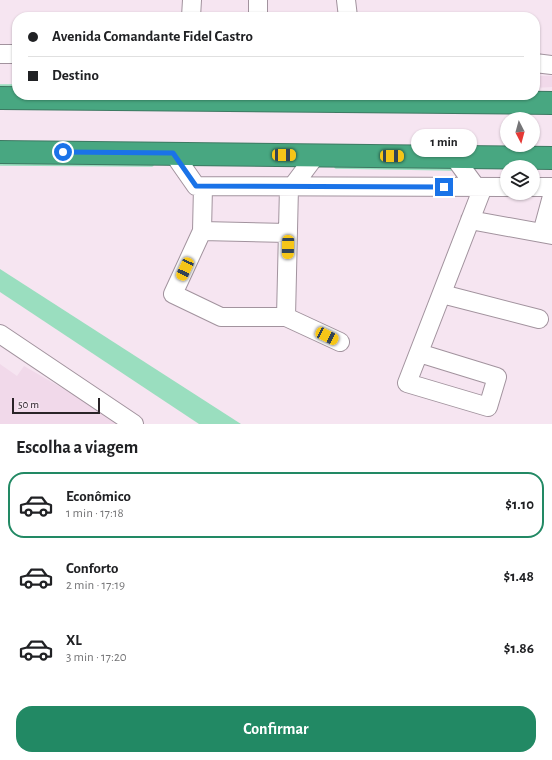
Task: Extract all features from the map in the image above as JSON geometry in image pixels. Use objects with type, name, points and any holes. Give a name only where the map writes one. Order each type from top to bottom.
[{"type":"highway","points":[[0,98],[12,98]]},
{"type":"highway","points":[[220,100],[549,103]]},
{"type":"highway","points":[[0,152],[552,158]]},
{"type":"street","points":[[191,12],[192,0]]},
{"type":"street","points":[[258,0],[258,12]]},
{"type":"street","points":[[346,0],[347,12]]},
{"type":"street","points":[[0,54],[12,54]]},
{"type":"street","points":[[540,64],[552,65]]},
{"type":"street","points":[[173,153],[196,186],[203,187],[500,187]]},
{"type":"street","points":[[286,317],[288,232],[291,187],[316,155]]},
{"type":"street","points":[[419,353],[497,377],[488,407],[407,382],[470,220],[472,187],[454,157]]},
{"type":"street","points":[[203,187],[202,231],[173,294],[221,317],[286,317],[340,342]]},
{"type":"street","points":[[540,187],[552,187]]},
{"type":"street","points":[[470,220],[547,234],[552,196]]},
{"type":"street","points":[[202,231],[288,232]]},
{"type":"street","points":[[442,294],[539,319]]},
{"type":"street","points":[[0,334],[126,422]]},
{"type":"shaded area","points":[[540,76],[552,76],[552,87],[540,88]]},
{"type":"shaded area","points":[[0,269],[241,424],[199,424],[0,292]]},
{"type":"shaded area","points":[[0,364],[17,376],[24,366],[124,424],[0,424]]},
{"type":"waterway","points":[[0,86],[12,86]]},
{"type":"waterway","points":[[0,164],[152,165]]},
{"type":"waterway","points":[[336,167],[455,169]]},
{"type":"route","points":[[63,152],[173,153],[196,186],[203,187],[444,187]]}]
